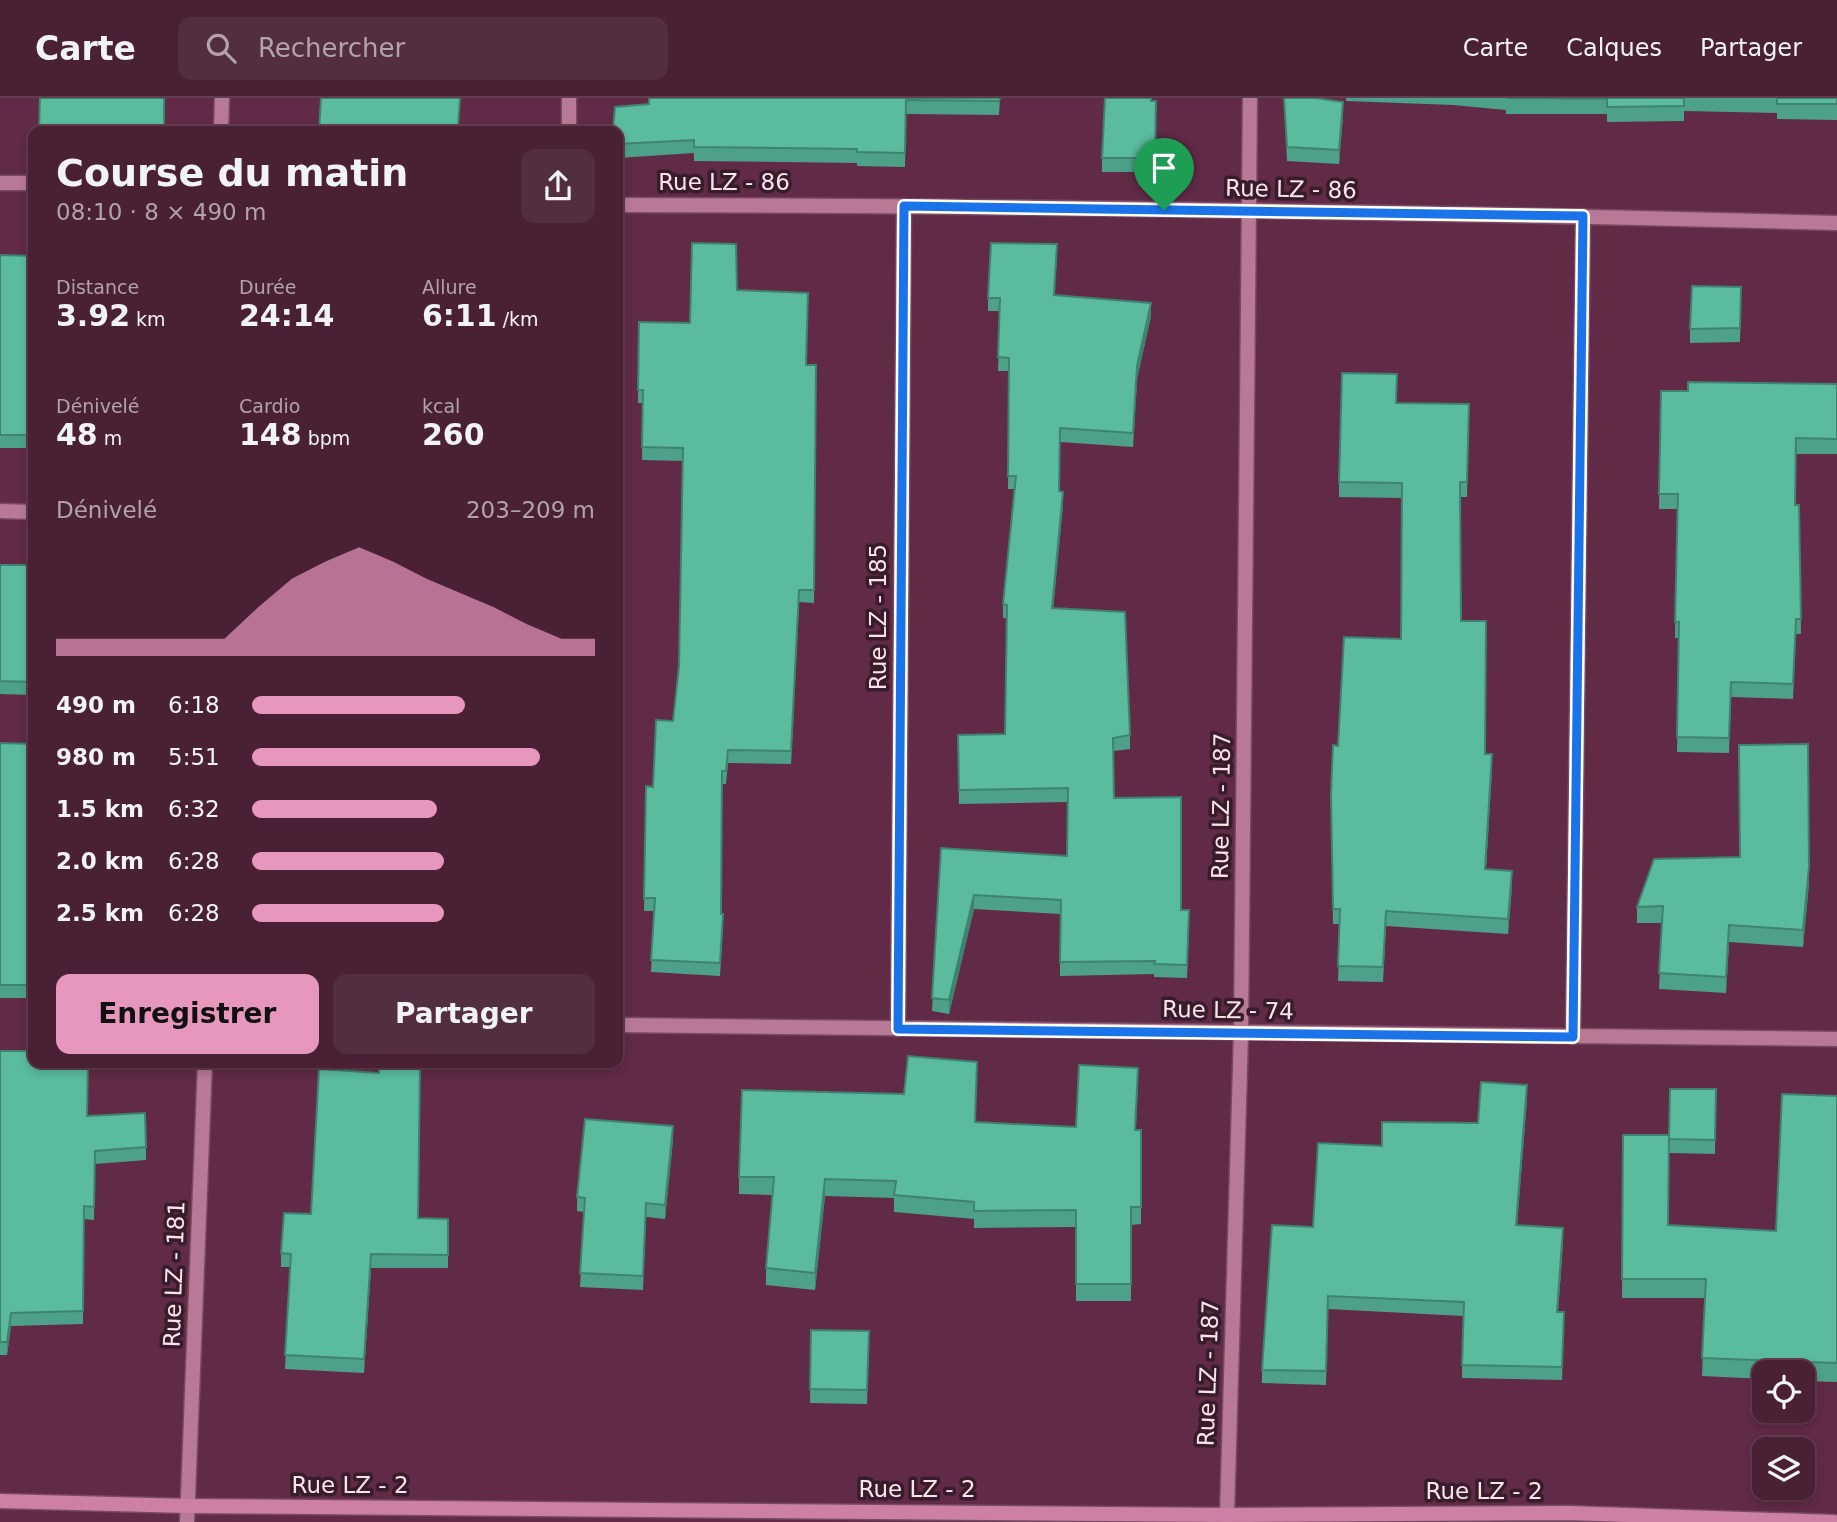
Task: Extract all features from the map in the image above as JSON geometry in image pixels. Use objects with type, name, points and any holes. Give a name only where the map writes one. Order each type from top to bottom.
[{"type":"main road","name":"Rue LZ - 2","points":[[0,1501],[188,1506],[1227,1515],[1568,1513],[1834,1522]]},
{"type":"street","points":[[221,126],[222,98]]},
{"type":"street","points":[[569,98],[569,126]]},
{"type":"street","name":"Rue LZ - 187","points":[[1227,1515],[1241,1033],[1250,98]]},
{"type":"street","points":[[0,183],[28,183]]},
{"type":"street","name":"Rue LZ - 86","points":[[623,205],[904,206],[1583,216],[1837,223]]},
{"type":"street","name":"Rue LZ - 185","points":[[898,1029],[904,206]]},
{"type":"street","points":[[1573,1037],[1583,216]]},
{"type":"street","points":[[0,511],[28,512]]},
{"type":"street","name":"Rue LZ - 74","points":[[623,1024],[1837,1039]]},
{"type":"street","name":"Rue LZ - 181","points":[[187,1522],[205,1068]]},
{"type":"building","points":[[40,98],[164,98],[164,126],[39,126]]},
{"type":"building","points":[[321,98],[460,98],[458,126],[319,126]]},
{"type":"building","points":[[649,98],[1000,98],[999,101],[906,100],[905,153],[857,152],[857,149],[694,147],[694,140],[623,144],[623,126],[613,126],[615,107],[649,104]]},
{"type":"building","points":[[1105,98],[1151,98],[1151,101],[1156,101],[1155,158],[1102,158]]},
{"type":"building","points":[[1284,98],[1343,102],[1339,150],[1287,147]]},
{"type":"building","points":[[1507,98],[1684,98],[1684,106],[1607,107],[1607,99]]},
{"type":"building","points":[[1777,98],[1837,98],[1837,104],[1777,104]]},
{"type":"building","points":[[692,243],[736,244],[737,290],[808,293],[806,365],[816,365],[814,590],[799,590],[791,751],[728,750],[726,771],[722,771],[723,914],[720,963],[651,960],[655,898],[644,898],[646,786],[653,787],[656,720],[673,721],[679,666],[683,448],[642,447],[643,390],[638,390],[639,322],[690,323]]},
{"type":"building","points":[[991,243],[1057,244],[1054,295],[1151,303],[1137,366],[1133,433],[1060,428],[1059,491],[1063,492],[1052,608],[1125,612],[1130,735],[1113,738],[1114,798],[1181,797],[1181,910],[1189,910],[1187,965],[1154,964],[1155,961],[1060,962],[1061,900],[974,895],[949,1000],[932,998],[941,848],[1067,856],[1068,788],[959,790],[958,735],[1005,734],[1007,605],[1003,604],[1016,476],[1008,476],[1009,358],[998,357],[1000,298],[988,298]]},
{"type":"building","points":[[0,255],[28,256],[28,435],[0,435]]},
{"type":"building","points":[[1692,286],[1741,287],[1740,328],[1690,329]]},
{"type":"building","points":[[1342,373],[1397,374],[1396,403],[1469,404],[1467,482],[1460,482],[1461,621],[1486,621],[1485,754],[1492,754],[1485,869],[1512,871],[1508,919],[1386,911],[1383,967],[1338,966],[1340,909],[1333,909],[1331,794],[1333,745],[1338,746],[1344,637],[1401,639],[1402,483],[1339,482]]},
{"type":"building","points":[[1688,382],[1837,384],[1837,439],[1796,438],[1795,505],[1799,505],[1801,619],[1796,619],[1793,684],[1731,682],[1729,738],[1677,737],[1679,622],[1675,622],[1678,494],[1659,494],[1661,391],[1688,391]]},
{"type":"building","points":[[0,565],[28,565],[28,682],[0,681]]},
{"type":"building","points":[[0,743],[28,744],[28,985],[0,985]]},
{"type":"building","points":[[1808,744],[1809,866],[1803,930],[1729,925],[1726,977],[1659,973],[1663,906],[1637,907],[1654,859],[1740,857],[1739,745]]},
{"type":"building","points":[[0,1051],[28,1051],[28,1068],[88,1068],[87,1116],[145,1113],[146,1147],[95,1151],[94,1207],[84,1206],[83,1311],[11,1313],[7,1342],[0,1342]]},
{"type":"building","points":[[908,1056],[977,1062],[975,1122],[1076,1127],[1079,1065],[1138,1068],[1135,1130],[1141,1130],[1141,1207],[1131,1207],[1131,1284],[1076,1284],[1076,1210],[974,1211],[974,1202],[894,1195],[896,1181],[825,1179],[815,1273],[766,1268],[774,1177],[739,1177],[742,1090],[904,1094]]},
{"type":"building","points":[[379,1068],[420,1068],[418,1218],[448,1219],[448,1255],[371,1254],[364,1359],[285,1355],[291,1254],[281,1253],[284,1213],[311,1214],[319,1069],[379,1073]]},
{"type":"building","points":[[1481,1082],[1527,1085],[1516,1225],[1563,1228],[1557,1312],[1564,1312],[1562,1367],[1462,1365],[1464,1302],[1328,1296],[1326,1371],[1262,1370],[1272,1225],[1313,1227],[1318,1143],[1382,1146],[1382,1122],[1478,1123]]},
{"type":"building","points":[[1670,1089],[1716,1089],[1715,1140],[1669,1139]]},
{"type":"building","points":[[1782,1094],[1837,1096],[1837,1363],[1815,1362],[1815,1360],[1702,1358],[1706,1279],[1622,1279],[1623,1135],[1669,1135],[1668,1225],[1776,1231]]},
{"type":"building","points":[[585,1119],[673,1126],[665,1205],[646,1203],[643,1276],[580,1273],[585,1198],[577,1197]]},
{"type":"building","points":[[811,1330],[869,1331],[867,1390],[810,1389]]},
{"type":"route","points":[[904,206],[1164,210],[1583,216],[1573,1037],[898,1029],[904,206]]}]
